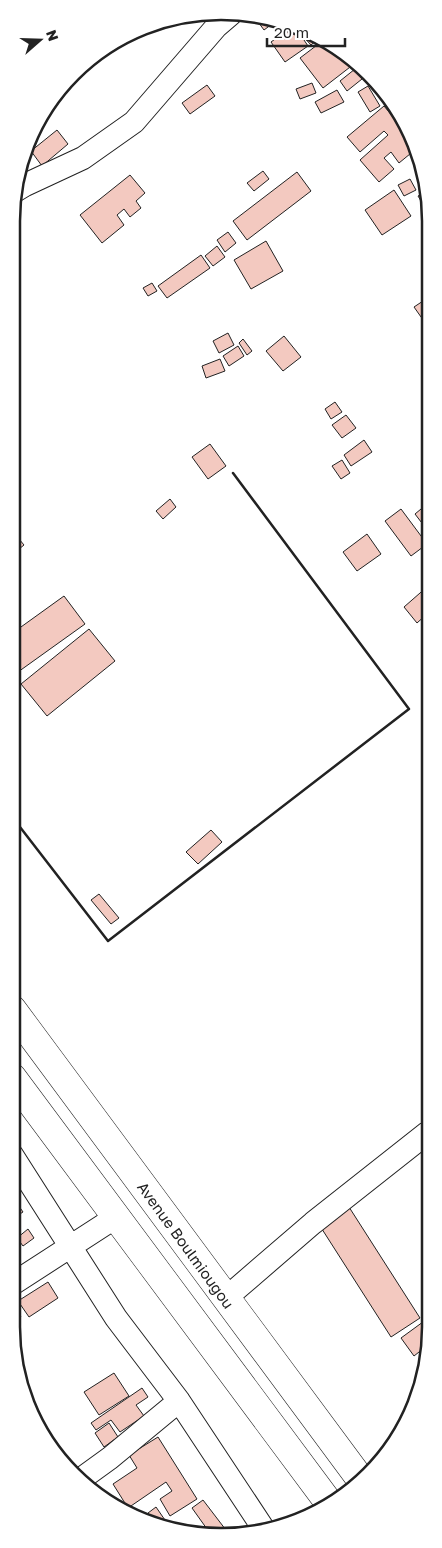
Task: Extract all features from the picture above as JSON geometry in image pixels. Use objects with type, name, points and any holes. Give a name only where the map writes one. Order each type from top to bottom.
[{"type":"highway","name":"Avenue Boulmiougou","points":[[20,1019],[357,1475]]},
{"type":"highway","points":[[20,1088],[326,1499]]},
{"type":"street","points":[[23,187],[83,158],[134,122],[224,20]]},
{"type":"street","points":[[226,1298],[313,1223],[422,1137]]},
{"type":"street","points":[[20,1168],[68,1246],[116,1318],[179,1401],[261,1524]]},
{"type":"street","points":[[20,1279],[68,1246],[116,1217]]},
{"type":"street","points":[[85,1475],[110,1458],[179,1401]]},
{"type":"building","points":[[260,24],[269,26],[264,30]]},
{"type":"building","points":[[286,31],[302,37],[308,46],[285,62],[271,42]]},
{"type":"building","points":[[317,45],[350,67],[323,88],[300,58]]},
{"type":"building","points":[[354,70],[362,79],[347,91],[340,81]]},
{"type":"building","points":[[312,83],[316,93],[300,99],[296,89]]},
{"type":"building","points":[[207,85],[215,96],[190,114],[182,103]]},
{"type":"building","points":[[368,86],[380,106],[370,112],[358,92]]},
{"type":"building","points":[[337,90],[344,102],[321,113],[315,102]]},
{"type":"building","points":[[384,106],[395,121],[410,154],[399,163],[391,152],[384,158],[394,169],[379,182],[360,160],[388,135],[384,131],[360,152],[347,137]]},
{"type":"building","points":[[57,130],[68,144],[42,166],[32,153],[33,149]]},
{"type":"building","points":[[263,171],[269,179],[254,191],[247,183]]},
{"type":"building","points":[[297,172],[311,191],[247,240],[233,221]]},
{"type":"building","points":[[130,175],[145,193],[136,201],[141,208],[130,217],[124,209],[117,215],[124,225],[102,243],[80,215]]},
{"type":"building","points":[[410,179],[416,190],[404,196],[398,185]]},
{"type":"building","points":[[394,190],[411,216],[382,235],[365,210]]},
{"type":"building","points":[[228,232],[236,243],[225,252],[217,240]]},
{"type":"building","points":[[266,241],[283,271],[251,289],[234,260]]},
{"type":"building","points":[[217,246],[225,257],[213,266],[205,256]]},
{"type":"building","points":[[201,255],[210,268],[167,298],[158,286]]},
{"type":"building","points":[[152,283],[157,291],[148,296],[143,288]]},
{"type":"building","points":[[422,302],[422,318],[414,307]]},
{"type":"building","points":[[228,333],[234,345],[219,353],[213,341]]},
{"type":"building","points":[[284,336],[301,357],[283,371],[266,351]]},
{"type":"building","points":[[243,339],[252,351],[247,355],[239,343]]},
{"type":"building","points":[[238,346],[244,356],[229,366],[223,356]]},
{"type":"building","points":[[220,359],[225,371],[206,378],[202,366]]},
{"type":"building","points":[[335,402],[342,412],[331,419],[325,409]]},
{"type":"building","points":[[346,415],[356,428],[342,438],[332,425]]},
{"type":"building","points":[[364,440],[372,452],[351,466],[344,455]]},
{"type":"building","points":[[210,444],[226,466],[208,479],[192,457]]},
{"type":"building","points":[[342,460],[350,473],[341,479],[332,466]]},
{"type":"building","points":[[170,499],[176,507],[163,519],[156,511]]},
{"type":"building","points":[[422,508],[422,523],[415,514]]},
{"type":"building","points":[[401,509],[422,537],[422,548],[411,556],[385,521]]},
{"type":"building","points":[[367,534],[381,554],[357,571],[343,552]]},
{"type":"building","points":[[20,540],[24,545],[20,548]]},
{"type":"building","points":[[422,591],[422,618],[417,623],[404,607]]},
{"type":"building","points":[[64,596],[85,624],[20,671],[20,628]]},
{"type":"building","points":[[89,629],[115,661],[47,716],[21,684]]},
{"type":"building","points":[[211,830],[222,842],[198,864],[186,852]]},
{"type":"building","points":[[99,894],[119,918],[111,924],[91,900]]},
{"type":"building","points":[[349,1207],[420,1318],[391,1337],[320,1226]]},
{"type":"building","points":[[28,1229],[34,1238],[23,1246],[20,1242],[20,1236]]},
{"type":"building","points":[[48,1282],[58,1298],[29,1317],[20,1304],[20,1300]]},
{"type":"building","points":[[422,1323],[420,1351],[414,1356],[401,1338]]},
{"type":"building","points":[[114,1373],[129,1396],[99,1415],[84,1392]]},
{"type":"building","points":[[142,1388],[148,1397],[136,1405],[144,1416],[120,1432],[111,1420],[96,1430],[91,1423]]},
{"type":"building","points":[[109,1423],[118,1437],[104,1447],[95,1433]]},
{"type":"building","points":[[158,1437],[197,1499],[170,1516],[160,1499],[172,1491],[166,1482],[131,1506],[125,1504],[113,1484],[137,1468],[129,1455]]},
{"type":"building","points":[[203,1500],[224,1528],[206,1528],[192,1508]]},
{"type":"building","points":[[156,1507],[165,1520],[149,1515],[148,1513]]},
{"type":"wall","points":[[20,827],[108,941],[409,709],[233,473]]}]
